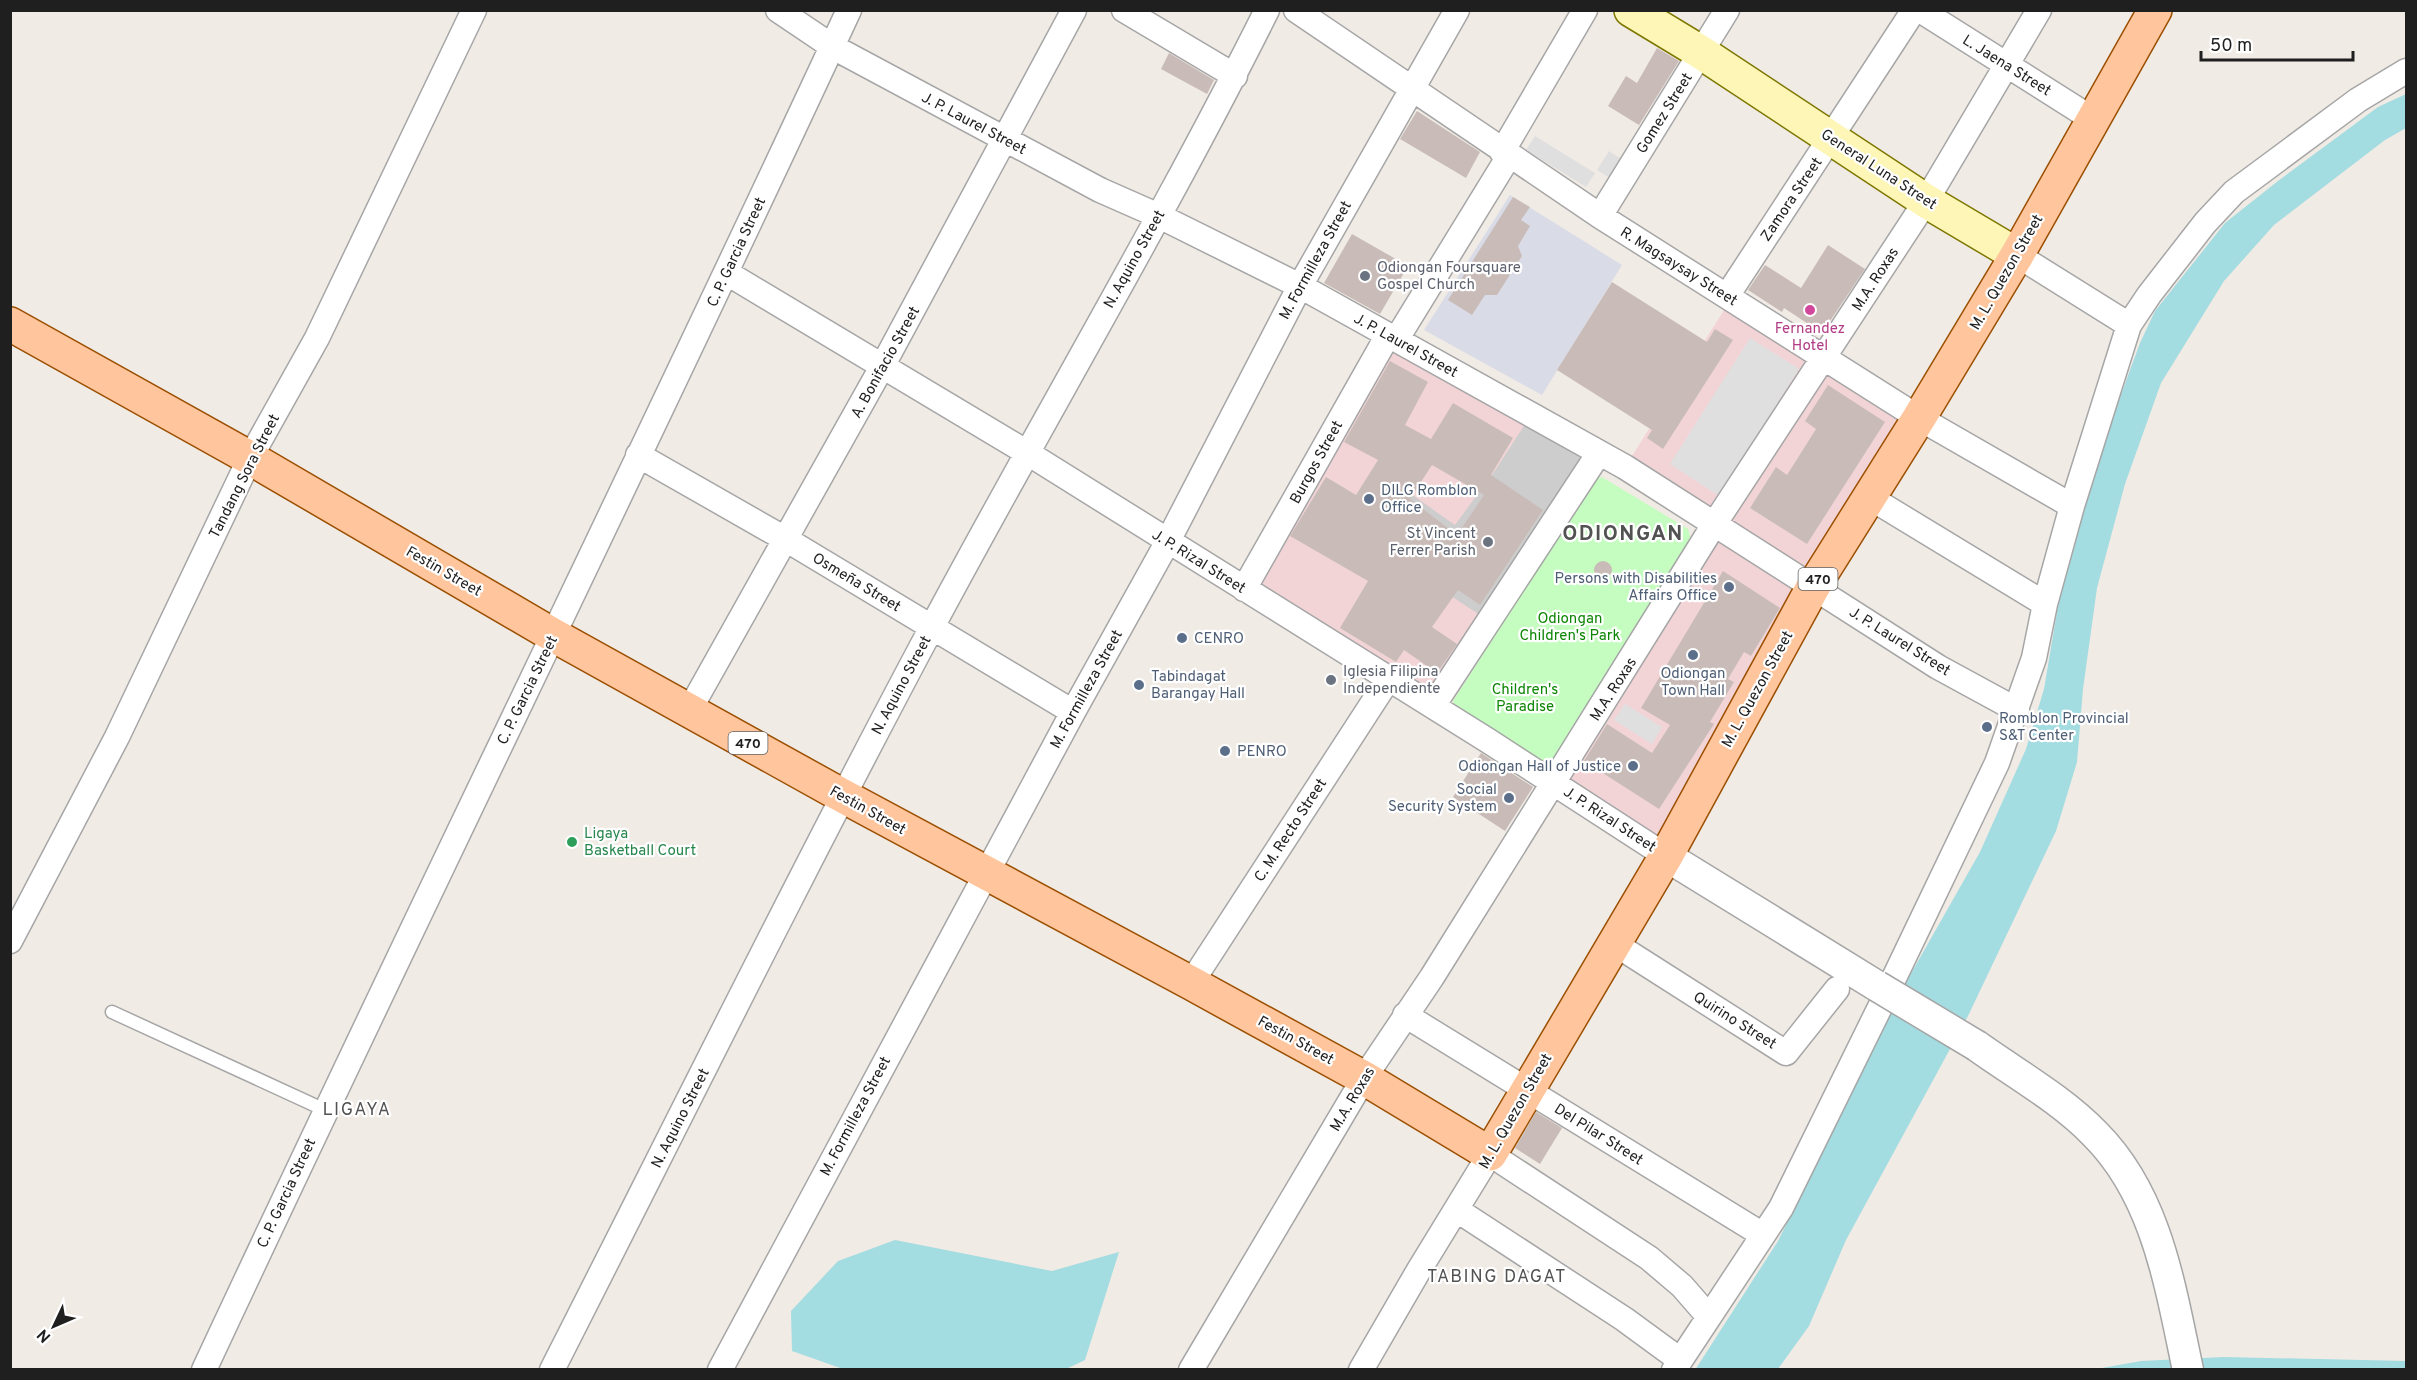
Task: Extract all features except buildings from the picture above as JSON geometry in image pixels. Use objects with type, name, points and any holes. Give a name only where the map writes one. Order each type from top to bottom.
[{"type":"main road","name":"General Luna Street","points":[[1631,10],[1702,53],[1926,201],[2017,255]]},
{"type":"main road","name":"M. L. Quezon Street","points":[[1490,1154],[1666,856],[1813,587],[1919,418],[2017,255],[2156,10]]},
{"type":"main road","name":"Festin Street","points":[[10,324],[250,458],[553,635],[843,796],[1364,1078],[1490,1154]]},
{"type":"street","name":"Tandang Sora Street","points":[[10,941],[117,737],[250,458],[317,338],[474,10]]},
{"type":"street","name":"J. P. Laurel Street","points":[[778,10],[833,47],[1100,190],[1159,216],[1300,286],[1599,453],[1716,523],[1938,667],[2017,710]]},
{"type":"street","name":"C. P. Garcia Street","points":[[204,1370],[325,1110],[727,273],[849,10]]},
{"type":"street","name":"A. Bonifacio Street","points":[[690,709],[883,366],[1074,10]]},
{"type":"street","points":[[1124,10],[1235,76]]},
{"type":"street","name":"N. Aquino Street","points":[[552,1370],[843,796],[932,626],[1026,452],[1159,216],[1235,76],[1267,10]]},
{"type":"street","name":"R. Magsaysay Street","points":[[1296,10],[1600,216],[1919,418],[2072,506]]},
{"type":"street","name":"M. Formilleza Street","points":[[720,1370],[1073,712],[1168,541],[1300,286],[1457,10]]},
{"type":"street","name":"Burgos Street","points":[[1245,589],[1392,338],[1506,154],[1585,10]]},
{"type":"street","name":"Gomez Street","points":[[1600,216],[1727,10]]},
{"type":"street","name":"Zamora Street","points":[[1727,296],[1914,10]]},
{"type":"street","name":"L. Jaena Street","points":[[1920,10],[2094,120]]},
{"type":"street","name":"M.A. Roxas","points":[[1191,1370],[1364,1078],[1432,977],[1716,523],[1926,201],[2039,10]]},
{"type":"street","points":[[1457,1210],[1624,1319],[1677,1365],[1781,1208],[1997,763],[2034,658],[2045,604],[2072,506],[2129,325],[2149,295],[2205,223],[2234,192],[2358,100],[2406,70]]},
{"type":"street","name":"General Luna Street","points":[[2017,255],[2129,325]]},
{"type":"street","name":"J. P. Rizal Street","points":[[727,273],[1026,452],[1553,781],[1666,856]]},
{"type":"street","points":[[1433,706],[1599,453]]},
{"type":"street","name":"Osmeña Street","points":[[638,455],[787,540],[1073,712]]},
{"type":"street","points":[[1869,497],[2045,604]]},
{"type":"street","name":"C. M. Recto Street","points":[[1191,983],[1389,678]]},
{"type":"street","points":[[1666,856],[1977,1046],[2065,1109],[2095,1134],[2127,1173],[2150,1219],[2163,1258],[2188,1370]]},
{"type":"street","name":"Quirino Street","points":[[1615,944],[1786,1053],[1837,989]]},
{"type":"street","name":"Del Pilar Street","points":[[1405,1015],[1763,1235]]},
{"type":"street","name":"M. L. Quezon Street","points":[[1361,1370],[1490,1154]]},
{"type":"street","name":"Festin Street","points":[[1490,1154],[1649,1258],[1682,1286],[1709,1317]]},
{"type":"lane","points":[[112,1012],[325,1110]]},
{"type":"shaded area","points":[[1535,136],[1595,173],[1586,187],[1526,150]]},
{"type":"shaded area","points":[[1609,151],[1621,159],[1610,178],[1597,170]]},
{"type":"shaded area","points":[[1510,195],[1622,265],[1542,395],[1424,330]]},
{"type":"shaded area","points":[[1731,299],[1919,418],[1666,856],[1553,781],[1715,523],[1625,467]]},
{"type":"shaded area","points":[[1388,335],[1531,415],[1489,621],[1433,706],[1245,589]]},
{"type":"shaded area","points":[[1750,338],[1799,369],[1719,496],[1670,464]]},
{"type":"shaded area","points":[[1531,415],[1599,453],[1489,621],[1428,581],[1390,502],[1411,494],[1455,525],[1496,469]]},
{"type":"shaded area","points":[[1625,704],[1662,727],[1652,744],[1614,720]]},
{"type":"green space","name":"Odiongan Children's Park","points":[[1602,477],[1688,529],[1691,540],[1554,760],[1544,763],[1454,705],[1453,701],[1595,479]]},
{"type":"water","points":[[2406,94],[2406,128],[2385,140],[2274,225],[2224,281],[2161,383],[2125,484],[2097,588],[2083,689],[2077,762],[2056,831],[1968,1016],[1846,1240],[1809,1326],[1778,1369],[1695,1370],[1778,1241],[1909,977],[1980,852],[2026,749],[2044,689],[2060,594],[2071,551],[2112,419],[2140,343],[2155,311],[2225,223],[2378,107]]},
{"type":"water","points":[[895,1240],[1052,1271],[1119,1252],[1085,1360],[1064,1370],[843,1369],[792,1351],[791,1311],[838,1261]]},
{"type":"water","points":[[2224,1357],[2406,1361],[2406,1370],[2091,1370],[2141,1361]]},
{"type":"place","name":"Odiongan Foursquare Gospel Church","points":[[1365,276]]},
{"type":"place","name":"Fernandez Hotel","points":[[1810,310]]},
{"type":"place","name":"DILG Romblon Office","points":[[1369,499]]},
{"type":"place","name":"St Vincent Ferrer Parish","points":[[1488,542]]},
{"type":"place","name":"Persons with Disabilities Affairs Office","points":[[1729,587]]},
{"type":"place","name":"CENRO","points":[[1182,638]]},
{"type":"place","name":"Odiongan Town Hall","points":[[1693,655]]},
{"type":"place","name":"Iglesia Filipina Independiente","points":[[1331,680]]},
{"type":"place","name":"Tabindagat Barangay Hall","points":[[1139,685]]},
{"type":"place","name":"Romblon Provincial S&T Center","points":[[1987,727]]},
{"type":"place","name":"PENRO","points":[[1225,751]]},
{"type":"place","name":"Odiongan Hall of Justice","points":[[1633,766]]},
{"type":"place","name":"Social Security System","points":[[1509,798]]},
{"type":"place","name":"Ligaya Basketball Court","points":[[572,842]]},
{"type":"district","name":"ODIONGAN","points":[[1623,533]]},
{"type":"district","name":"LIGAYA","points":[[357,1109]]},
{"type":"district","name":"TABING DAGAT","points":[[1497,1276]]},
{"type":"park label","name":"Children's Paradise","points":[[1525,698]]}]
